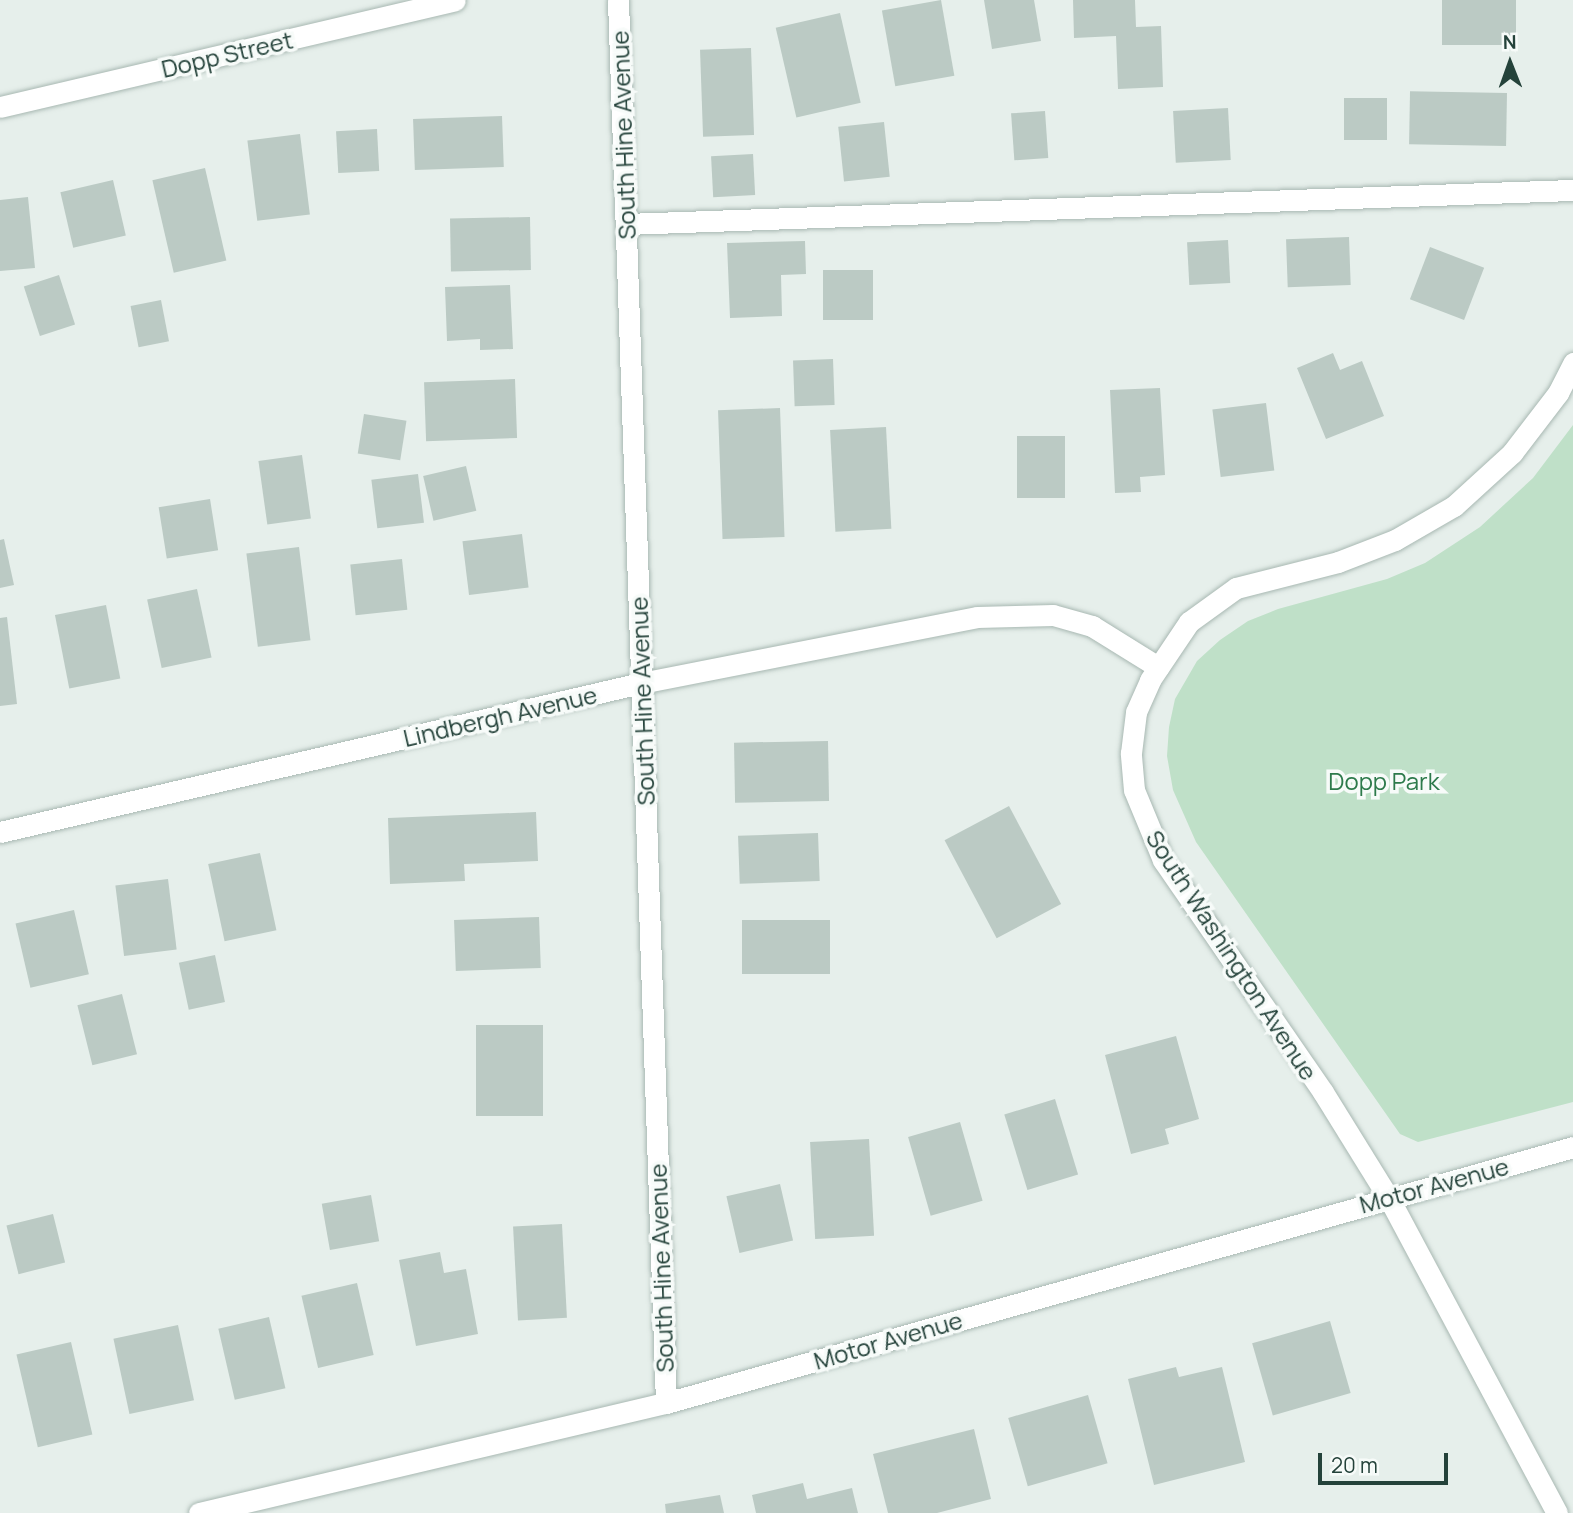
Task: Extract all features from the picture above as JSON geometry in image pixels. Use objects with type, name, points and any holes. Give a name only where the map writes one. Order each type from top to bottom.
[{"type":"street","name":"Dopp Street","points":[[0,107],[455,0]]},
{"type":"street","name":"South Hine Avenue","points":[[618,0],[666,1403]]},
{"type":"street","points":[[626,224],[1573,190]]},
{"type":"street","name":"South Washington Avenue","points":[[1557,1513],[1388,1197],[1323,1092],[1163,860],[1146,828],[1134,790],[1131,753],[1136,712],[1158,667],[1189,622],[1236,588],[1338,562],[1395,540],[1454,506],[1512,453],[1558,393],[1573,363]]},
{"type":"street","name":"Lindbergh Avenue","points":[[0,832],[641,684],[977,617],[1053,615],[1092,626],[1158,667]]},
{"type":"street","name":"Motor Avenue","points":[[199,1513],[666,1403],[1388,1197],[1573,1147]]},
{"type":"green space","name":"Dopp Park","points":[[1573,425],[1573,1102],[1418,1142],[1400,1134],[1196,842],[1173,790],[1167,756],[1175,699],[1197,661],[1220,640],[1248,621],[1278,609],[1387,579],[1425,563],[1480,527],[1533,478]]},
{"type":"building","points":[[941,0],[954,76],[895,86],[882,10]]},
{"type":"building","points":[[984,0],[1034,0],[1041,41],[992,49]]},
{"type":"building","points":[[1073,0],[1135,0],[1136,27],[1161,26],[1163,87],[1118,89],[1116,36],[1074,38]]},
{"type":"building","points":[[1442,0],[1516,0],[1516,45],[1442,45]]},
{"type":"building","points":[[840,13],[861,103],[796,117],[776,28]]},
{"type":"building","points":[[751,48],[754,135],[703,137],[700,50]]},
{"type":"building","points":[[1410,91],[1507,93],[1506,146],[1409,144]]},
{"type":"building","points":[[1344,98],[1387,98],[1387,140],[1344,140]]},
{"type":"building","points":[[1228,108],[1231,160],[1176,163],[1173,111]]},
{"type":"building","points":[[1045,111],[1048,158],[1014,160],[1011,113]]},
{"type":"building","points":[[502,116],[504,167],[415,170],[413,119]]},
{"type":"building","points":[[884,122],[890,177],[844,182],[838,127]]},
{"type":"building","points":[[377,129],[379,171],[338,173],[336,131]]},
{"type":"building","points":[[300,134],[310,214],[257,221],[247,140]]},
{"type":"building","points":[[753,154],[755,195],[713,197],[711,156]]},
{"type":"building","points":[[205,168],[226,261],[174,273],[152,180]]},
{"type":"building","points":[[113,180],[126,236],[73,248],[60,192]]},
{"type":"building","points":[[28,197],[35,268],[0,271],[0,200]]},
{"type":"building","points":[[530,217],[531,270],[451,271],[450,218]]},
{"type":"building","points":[[1349,237],[1351,285],[1288,287],[1286,239]]},
{"type":"building","points":[[1228,240],[1230,283],[1189,285],[1187,242]]},
{"type":"building","points":[[805,241],[806,274],[781,275],[782,316],[730,318],[727,243]]},
{"type":"building","points":[[1430,247],[1484,268],[1464,320],[1410,299]]},
{"type":"building","points":[[823,270],[873,270],[873,320],[823,320]]},
{"type":"building","points":[[59,275],[75,324],[40,336],[24,286]]},
{"type":"building","points":[[510,285],[513,349],[480,350],[480,339],[447,341],[445,287]]},
{"type":"building","points":[[161,300],[169,341],[139,347],[131,306]]},
{"type":"building","points":[[1333,353],[1340,370],[1362,361],[1384,416],[1326,439],[1297,368]]},
{"type":"building","points":[[833,359],[835,405],[795,406],[793,360]]},
{"type":"building","points":[[515,379],[517,438],[426,441],[424,382]]},
{"type":"building","points":[[1160,388],[1165,475],[1140,477],[1141,492],[1115,493],[1110,390]]},
{"type":"building","points":[[1266,403],[1274,470],[1221,477],[1212,410]]},
{"type":"building","points":[[780,408],[785,537],[723,539],[718,410]]},
{"type":"building","points":[[364,414],[406,421],[400,460],[358,454]]},
{"type":"building","points":[[886,427],[891,529],[835,532],[830,430]]},
{"type":"building","points":[[1017,436],[1065,436],[1065,498],[1017,498]]},
{"type":"building","points":[[302,455],[311,518],[267,525],[258,461]]},
{"type":"building","points":[[466,466],[476,511],[433,521],[423,476]]},
{"type":"building","points":[[418,474],[424,523],[377,528],[371,480]]},
{"type":"building","points":[[210,499],[218,550],[167,558],[159,507]]},
{"type":"building","points":[[522,534],[529,588],[469,595],[462,541]]},
{"type":"building","points":[[4,539],[14,585],[0,588],[0,540]]},
{"type":"building","points":[[299,547],[310,640],[258,647],[246,553]]},
{"type":"building","points":[[402,559],[407,610],[356,615],[350,564]]},
{"type":"building","points":[[197,589],[212,657],[162,668],[147,600]]},
{"type":"building","points":[[106,605],[120,679],[69,689],[55,615]]},
{"type":"building","points":[[7,617],[17,704],[0,706],[0,618]]},
{"type":"building","points":[[828,741],[829,801],[735,803],[734,743]]},
{"type":"building","points":[[1009,806],[1061,904],[997,938],[945,840]]},
{"type":"building","points":[[536,812],[538,861],[464,864],[465,881],[390,884],[388,818]]},
{"type":"building","points":[[818,833],[820,881],[740,884],[738,836]]},
{"type":"building","points":[[260,853],[276,930],[225,941],[208,864]]},
{"type":"building","points":[[168,879],[177,949],[124,956],[115,885]]},
{"type":"building","points":[[74,910],[89,974],[30,988],[16,923]]},
{"type":"building","points":[[539,917],[541,968],[456,971],[454,920]]},
{"type":"building","points":[[742,920],[830,920],[830,974],[742,974]]},
{"type":"building","points":[[215,955],[225,1002],[189,1010],[179,963]]},
{"type":"building","points":[[122,994],[137,1054],[92,1065],[77,1005]]},
{"type":"building","points":[[476,1025],[543,1025],[543,1116],[476,1116]]},
{"type":"building","points":[[1176,1036],[1199,1119],[1165,1129],[1169,1144],[1131,1154],[1105,1055]]},
{"type":"building","points":[[1055,1099],[1078,1175],[1027,1190],[1004,1114]]},
{"type":"building","points":[[960,1122],[983,1201],[931,1216],[908,1137]]},
{"type":"building","points":[[869,1139],[874,1236],[815,1239],[810,1142]]},
{"type":"building","points":[[780,1184],[793,1241],[739,1253],[726,1196]]},
{"type":"building","points":[[371,1195],[379,1241],[330,1250],[322,1204]]},
{"type":"building","points":[[53,1214],[65,1263],[19,1274],[6,1226]]},
{"type":"building","points":[[562,1224],[567,1318],[518,1320],[513,1227]]},
{"type":"building","points":[[440,1252],[444,1273],[466,1269],[478,1334],[416,1346],[399,1260]]},
{"type":"building","points":[[357,1283],[374,1355],[318,1368],[301,1296]]},
{"type":"building","points":[[269,1317],[285,1388],[235,1400],[218,1329]]},
{"type":"building","points":[[1330,1321],[1351,1393],[1273,1415],[1252,1343]]},
{"type":"building","points":[[178,1325],[194,1400],[129,1414],[113,1339]]},
{"type":"building","points":[[71,1342],[92,1435],[38,1447],[16,1355]]},
{"type":"building","points":[[1176,1367],[1179,1377],[1222,1367],[1245,1462],[1154,1485],[1128,1379]]},
{"type":"building","points":[[1088,1395],[1108,1463],[1028,1486],[1008,1418]]},
{"type":"building","points":[[974,1429],[991,1499],[937,1513],[888,1513],[873,1454]]},
{"type":"building","points":[[803,1483],[807,1499],[852,1488],[858,1513],[756,1513],[752,1495]]},
{"type":"building","points":[[720,1495],[724,1513],[666,1513],[665,1504]]}]
